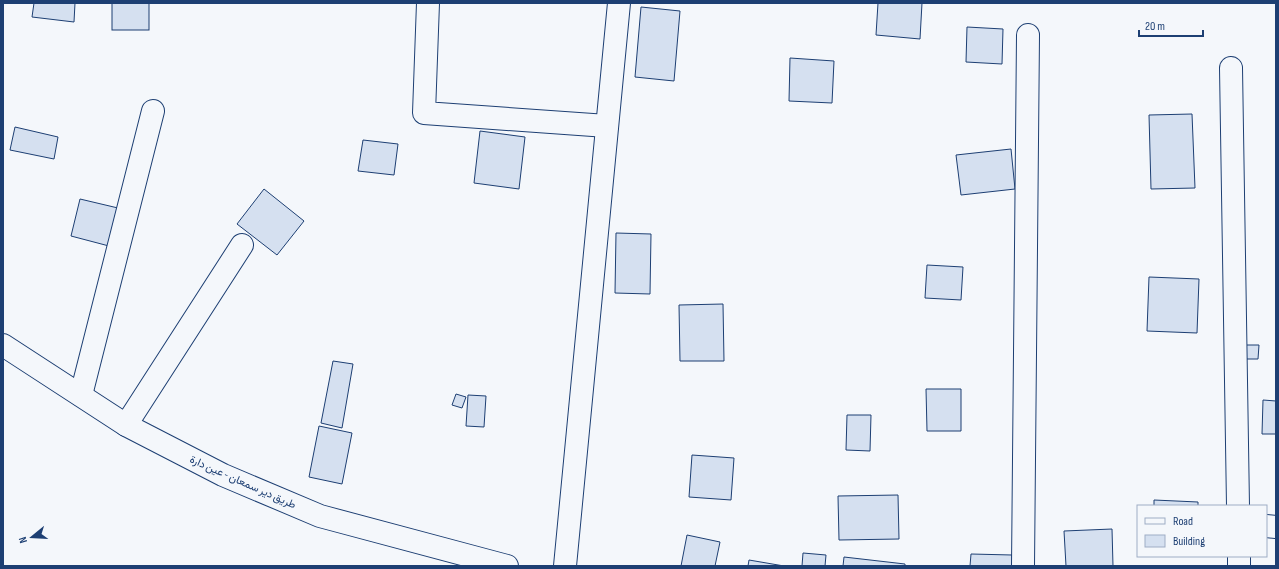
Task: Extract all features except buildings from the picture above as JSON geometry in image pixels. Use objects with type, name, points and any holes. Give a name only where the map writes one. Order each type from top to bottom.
[{"type":"street","points":[[428,3],[424,114],[607,126]]},
{"type":"street","points":[[565,566],[619,3]]},
{"type":"street","points":[[1023,566],[1028,35]]},
{"type":"street","points":[[1231,68],[1238,505]]},
{"type":"street","points":[[81,396],[153,111]]},
{"type":"street","points":[[126,425],[242,245]]},
{"type":"street","name":"طريق دير سمعان - عين دارة","points":[[3,345],[126,425],[223,475],[320,516],[507,566]]}]
